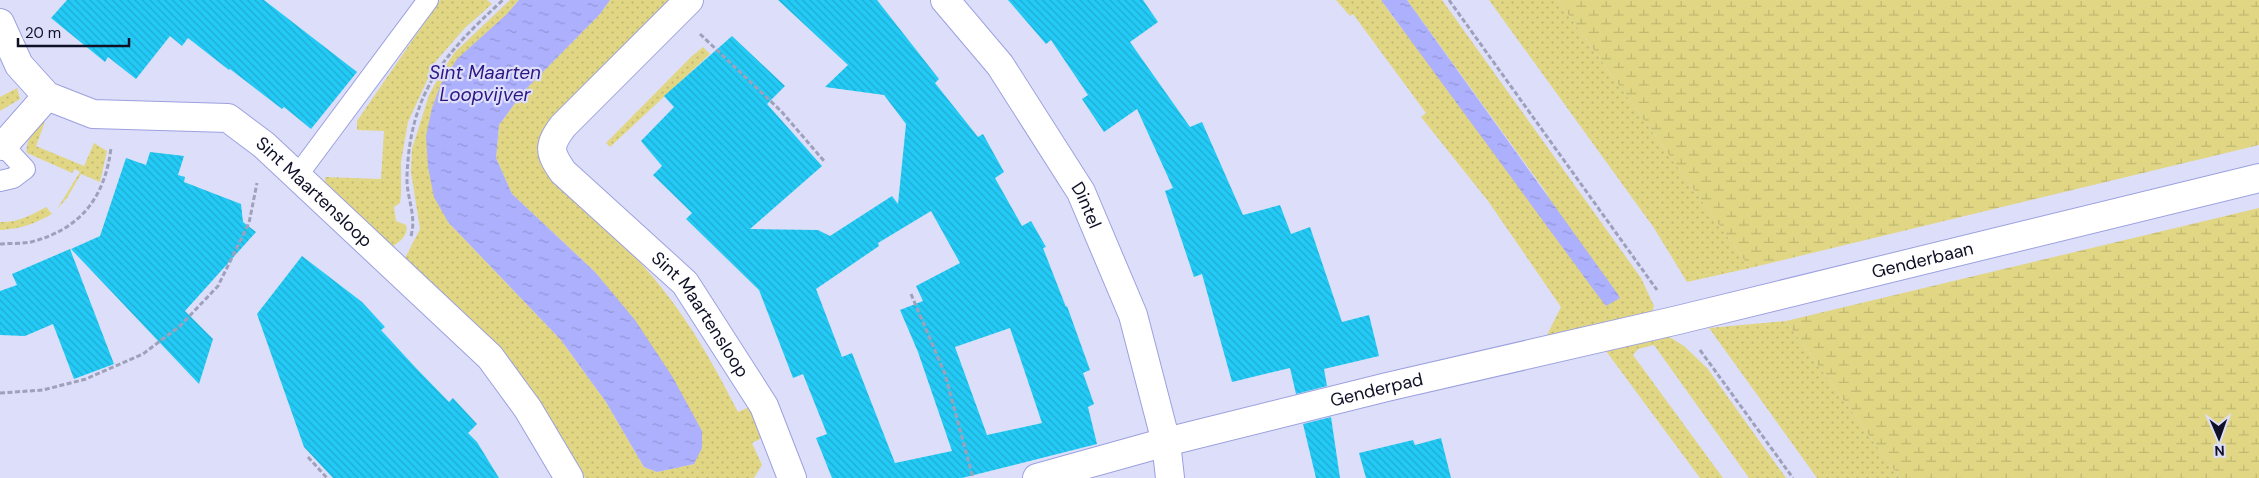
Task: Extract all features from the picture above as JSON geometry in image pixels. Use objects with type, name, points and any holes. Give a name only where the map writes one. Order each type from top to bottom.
[{"type":"street","name":"Dintel","points":[[945,0],[1000,65],[1081,192],[1133,315],[1166,442],[1170,478]]},
{"type":"street","name":"Sint Maartensloop","points":[[683,6],[563,126],[553,139],[552,156],[563,172],[685,283],[764,406],[792,478]]},
{"type":"street","name":"Sint Maartensloop","points":[[0,23],[19,65],[47,96],[93,114],[228,118],[264,145],[490,357],[528,409],[568,478]]},
{"type":"street","points":[[2,144],[47,96]]},
{"type":"street","name":"Genderbaan","points":[[1588,340],[1678,320],[2259,178]]},
{"type":"street","name":"Genderpad","points":[[1166,442],[1588,340]]},
{"type":"street","points":[[1037,478],[1166,442]]},
{"type":"lane","points":[[297,176],[428,0]]},
{"type":"lane","points":[[0,181],[13,178],[25,169],[2,144]]},
{"type":"path","points":[[389,262],[411,237],[414,226],[407,178],[412,133],[421,101],[437,69],[469,32],[502,0]]},
{"type":"path","points":[[1448,0],[1793,478]]},
{"type":"path","points":[[683,6],[824,160]]},
{"type":"path","points":[[0,244],[31,242],[66,228],[93,205],[108,171],[114,115]]},
{"type":"path","points":[[0,393],[43,390],[86,379],[143,354],[180,326],[218,286],[249,223],[264,145]]},
{"type":"path","points":[[911,294],[945,374],[974,478]]},
{"type":"path","points":[[308,457],[327,478]]},
{"type":"green space","points":[[440,0],[487,0],[492,4],[465,28],[436,61],[408,122],[401,162],[400,203],[394,207],[396,221],[406,225],[407,230],[400,241],[384,252],[325,189],[325,177],[381,179],[384,131],[357,130],[357,121]]},
{"type":"green space","points":[[510,0],[519,0],[507,14],[448,222],[561,340],[606,402],[644,467],[657,472],[694,464],[702,431],[595,272],[512,194],[496,158],[499,125],[523,92],[600,14],[610,0],[675,0],[672,6],[662,7],[542,132],[544,169],[645,267],[692,330],[738,412],[747,408],[751,410],[762,435],[760,439],[752,443],[762,465],[754,478],[585,478],[581,470],[576,473],[561,447],[566,444],[546,412],[494,349],[439,291],[400,268],[420,229],[411,172],[412,149],[429,95],[455,52]]},
{"type":"green space","points":[[1336,0],[1381,0],[1399,25],[1551,199],[1407,0],[1442,0],[1641,278],[1654,306],[1652,313],[1394,375],[1546,337],[1561,307],[1488,201],[1421,117],[1426,113],[1353,14],[1350,16]]},
{"type":"green space","points":[[1489,0],[1558,0],[1750,268],[1687,282],[1654,228]]},
{"type":"green space","points":[[1558,0],[2259,0],[2259,145],[1750,268]]},
{"type":"green space","points":[[703,47],[710,54],[610,147],[606,143]]},
{"type":"green space","points":[[17,88],[20,99],[0,111],[0,97]]},
{"type":"green space","points":[[41,121],[45,122],[36,146],[84,166],[94,143],[107,151],[100,182],[81,174],[67,198],[57,209],[80,172],[75,169],[72,173],[27,153],[30,136]]},
{"type":"green space","points":[[46,207],[52,214],[46,218],[20,227],[0,230],[0,222],[18,220]]},
{"type":"green space","points":[[2259,208],[2259,478],[1900,478],[1786,321]]},
{"type":"green space","points":[[1786,321],[1900,478],[1817,478],[1709,328]]},
{"type":"green space","points":[[1668,336],[1684,346],[1707,368],[1786,478],[1749,478],[1654,345],[1638,349],[1633,355],[1723,478],[1700,478],[1603,347]]},
{"type":"water","name":"Sint Maarten Loopvijver","points":[[519,0],[610,0],[600,14],[523,92],[499,125],[496,158],[512,194],[595,272],[635,320],[672,376],[702,431],[702,448],[694,464],[657,472],[644,467],[606,402],[561,340],[448,222],[434,197],[428,167],[426,136],[432,108],[441,84],[457,59],[507,14]]},
{"type":"water","points":[[1381,0],[1407,0],[1620,298],[1606,306]]},
{"type":"building","points":[[67,0],[264,0],[357,72],[311,129],[284,107],[282,109],[188,38],[182,46],[170,36],[136,79],[108,57],[105,62],[51,18]]},
{"type":"building","points":[[778,0],[877,0],[939,79],[935,83],[978,137],[983,134],[1004,172],[995,178],[1022,226],[1031,221],[1046,247],[1043,248],[1067,306],[1090,370],[1083,373],[1094,404],[1088,407],[1097,444],[962,478],[832,478],[816,438],[827,434],[803,374],[793,378],[759,290],[686,219],[692,213],[653,175],[662,166],[641,141],[674,107],[664,96],[732,36],[785,86],[767,104],[822,166],[750,229],[818,230],[830,236],[892,196],[898,204],[906,124],[884,95],[825,87],[848,65]],"holes":[[[931,211],[960,263],[916,286],[923,301],[900,310],[918,352],[952,451],[895,463],[852,353],[842,357],[816,289],[879,246],[878,243]],[[1010,328],[1042,423],[987,435],[955,347]]]},
{"type":"building","points":[[1008,0],[1143,0],[1158,22],[1130,42],[1190,127],[1202,122],[1243,215],[1280,205],[1291,234],[1310,227],[1342,322],[1369,315],[1379,356],[1324,369],[1327,386],[1296,394],[1290,368],[1232,382],[1202,274],[1194,277],[1165,191],[1173,188],[1137,109],[1104,132],[1082,99],[1088,95],[1051,40],[1046,44]]},
{"type":"building","points":[[150,152],[184,156],[178,175],[185,177],[184,182],[241,204],[243,222],[256,232],[185,311],[213,339],[199,384],[71,249],[100,236],[126,158],[146,165]]},
{"type":"building","points":[[70,249],[114,364],[74,379],[53,324],[25,336],[0,335],[0,291],[17,285],[12,274]]},
{"type":"building","points":[[302,256],[362,302],[385,327],[381,330],[415,367],[449,402],[453,398],[477,424],[468,433],[477,442],[499,478],[333,478],[304,447],[257,314]]},
{"type":"building","points":[[1331,417],[1340,478],[1316,478],[1303,424]]},
{"type":"building","points":[[1441,438],[1451,478],[1366,478],[1359,453],[1413,440],[1415,445]]}]
